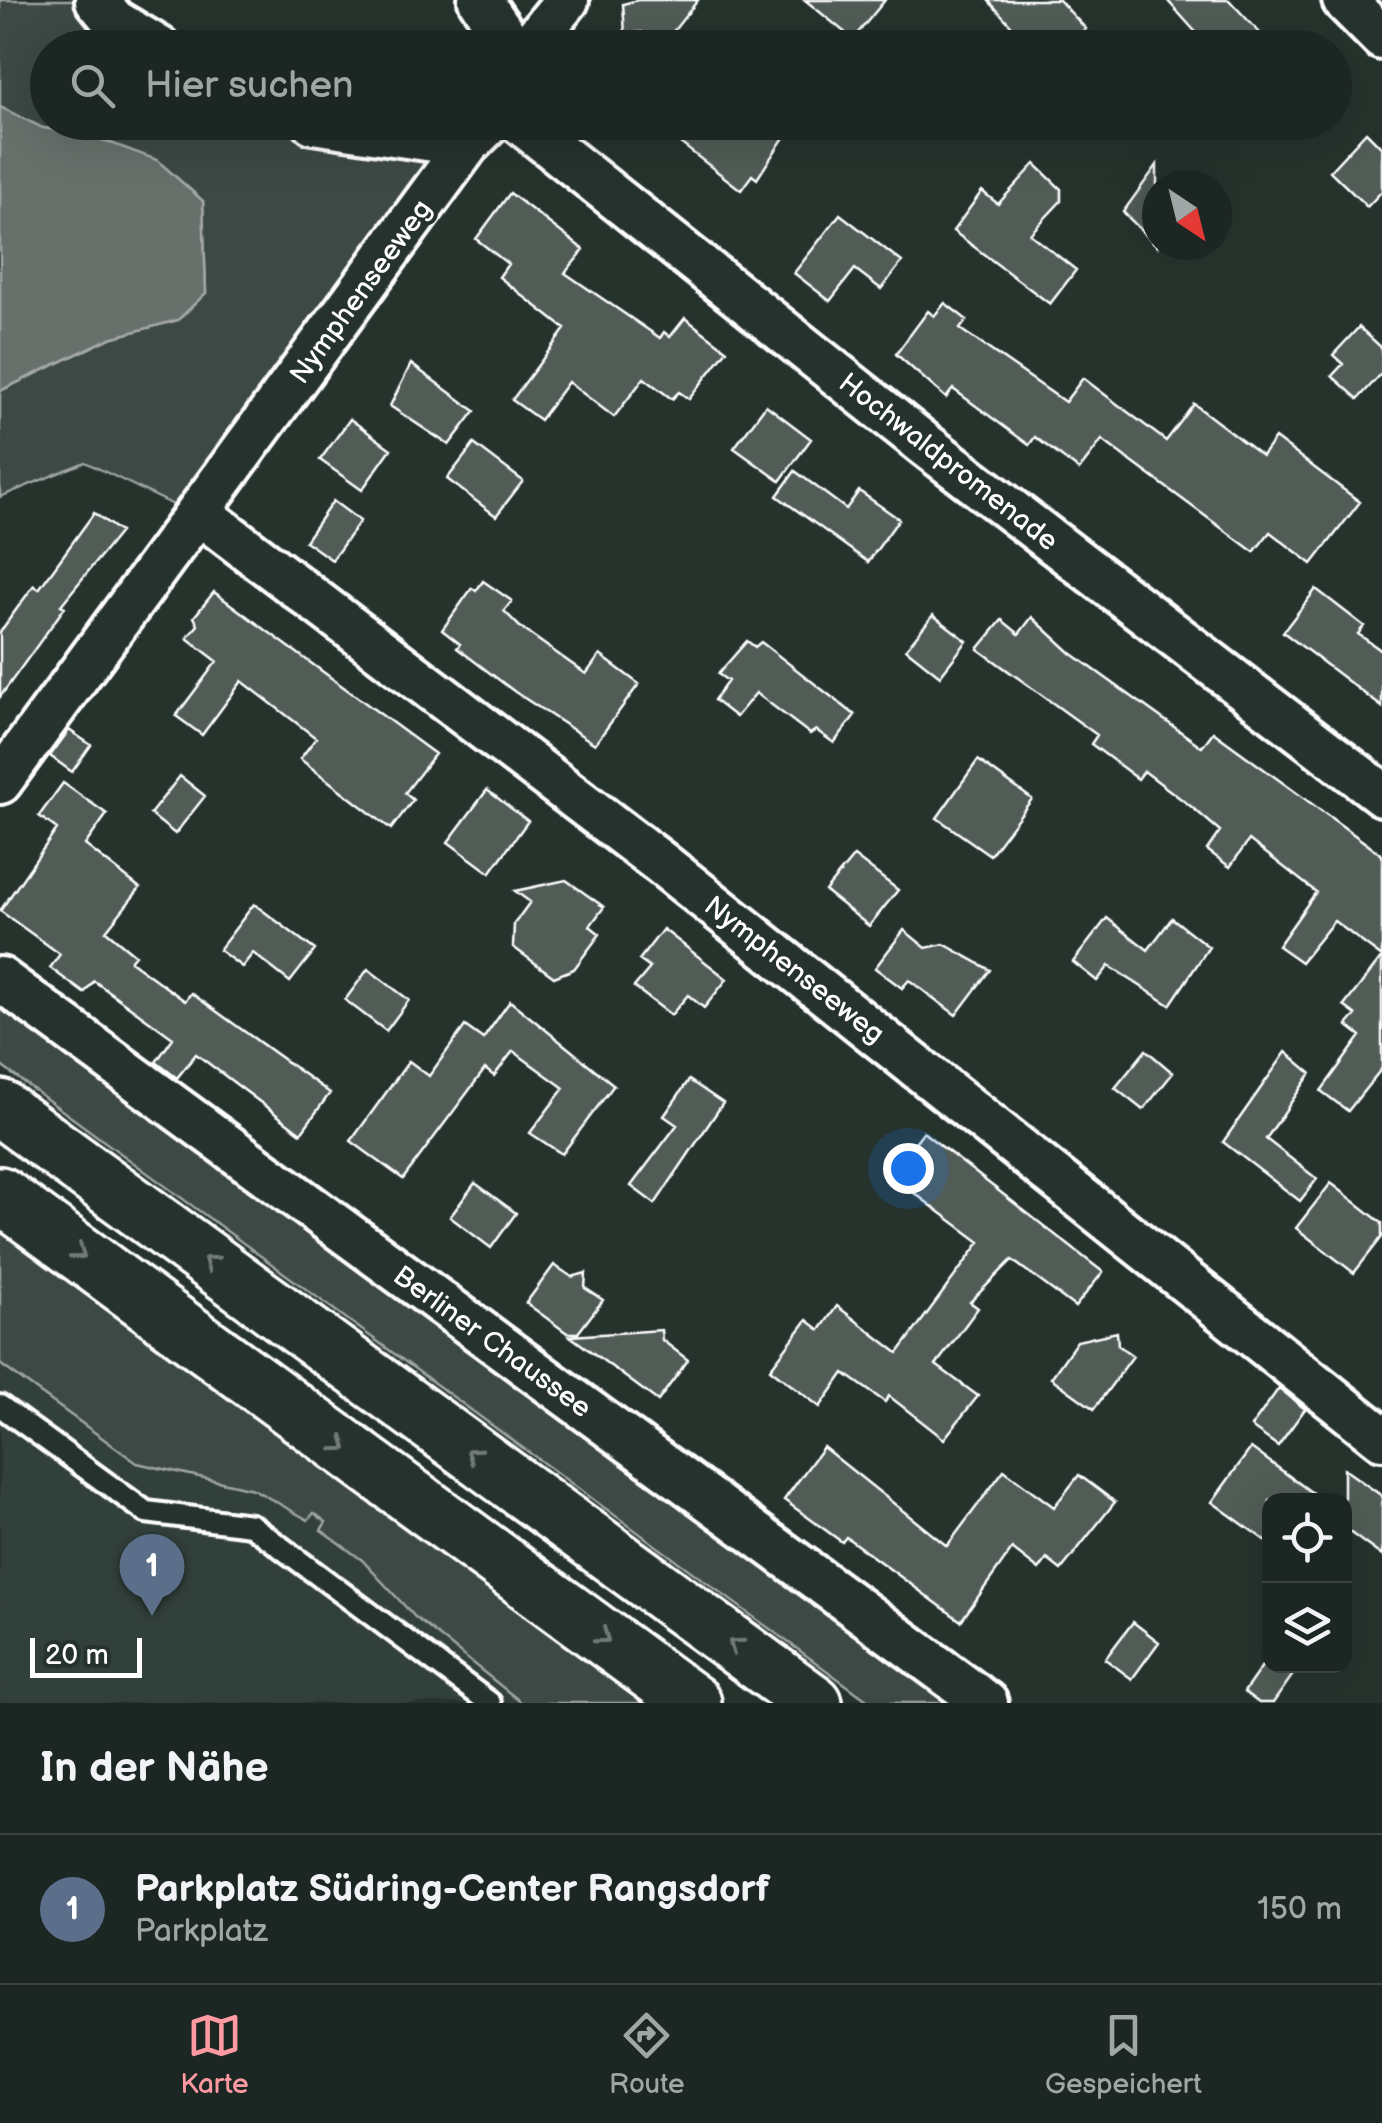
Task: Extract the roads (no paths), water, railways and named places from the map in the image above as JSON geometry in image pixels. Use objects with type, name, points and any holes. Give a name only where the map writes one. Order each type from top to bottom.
[{"type":"main road","points":[[0,1108],[814,1703]]},
{"type":"main road","points":[[0,1196],[694,1703]]},
{"type":"street","points":[[97,0],[114,21],[129,30]]},
{"type":"street","points":[[480,0],[500,30]]},
{"type":"street","points":[[543,30],[567,0]]},
{"type":"street","points":[[1344,0],[1382,38]]},
{"type":"street","name":"Nymphenseeweg","points":[[0,782],[474,140]]},
{"type":"street","name":"Hochwaldpromenade","points":[[543,140],[927,446],[1382,794]]},
{"type":"street","name":"Nymphenseeweg","points":[[198,512],[661,863],[1382,1438]]},
{"type":"street","name":"Berliner Chaussee","points":[[0,980],[986,1703]]},
{"type":"lane","points":[[0,1406],[146,1512],[252,1525],[490,1703]]},
{"type":"place","name":"Parkplatz Südring-Center Rangsdorf","points":[[152,1616]]}]
